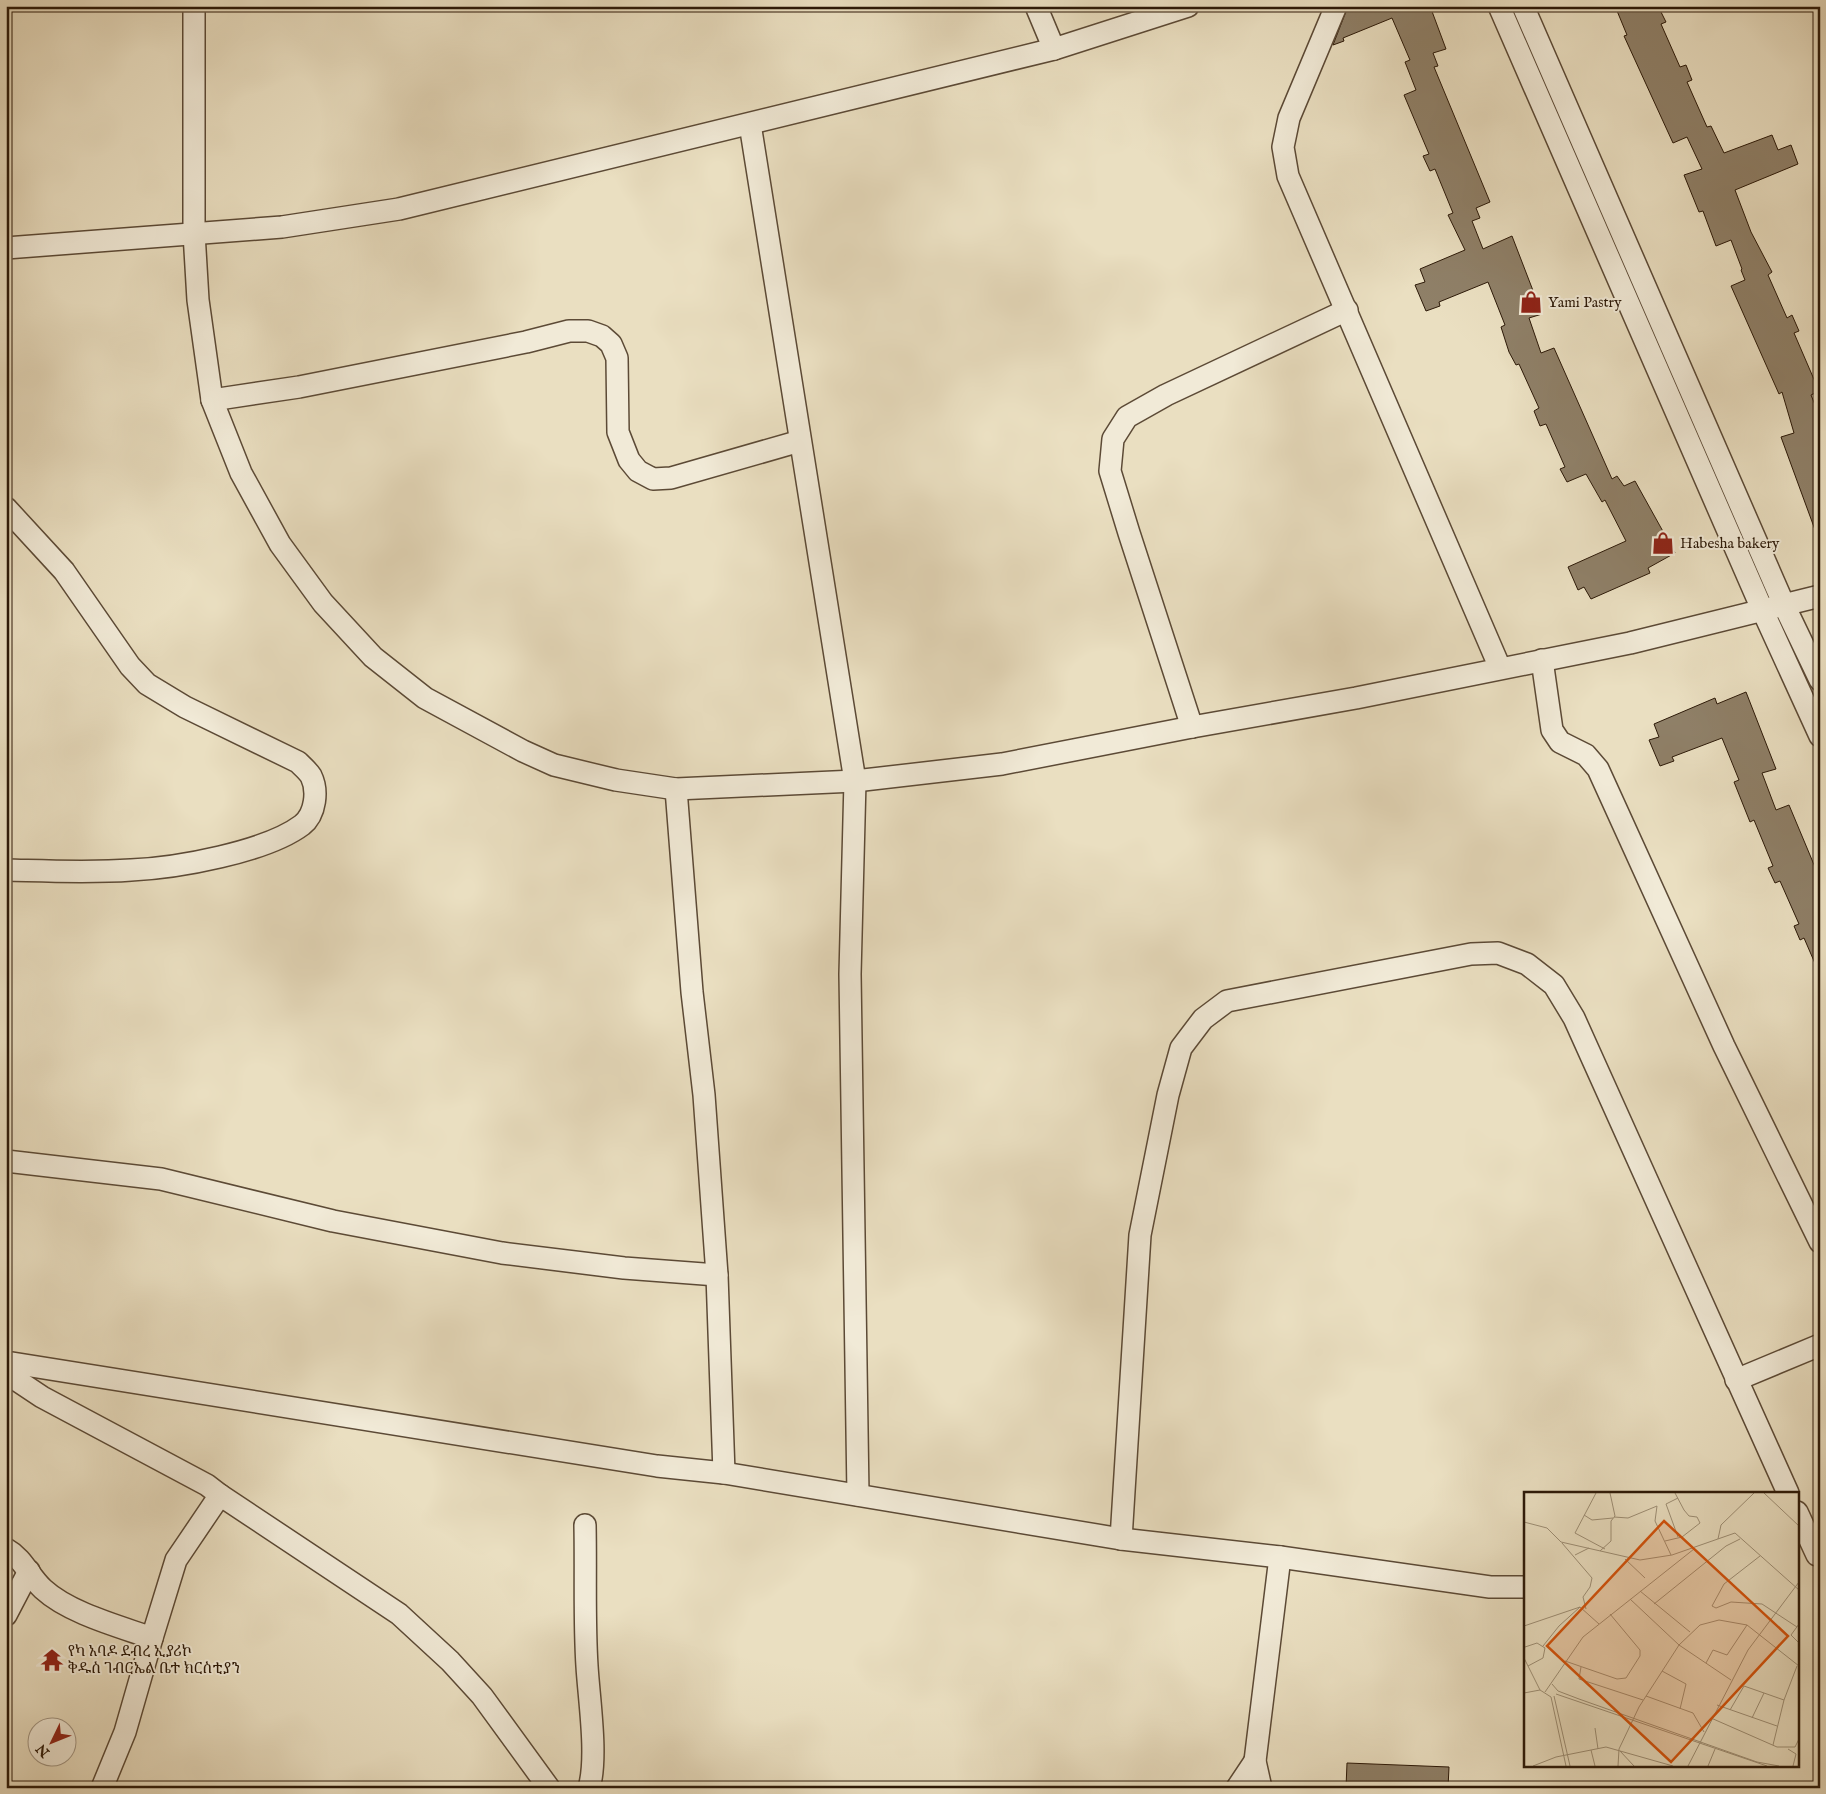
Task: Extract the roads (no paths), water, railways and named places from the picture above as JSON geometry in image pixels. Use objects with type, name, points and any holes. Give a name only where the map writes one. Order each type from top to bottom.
[{"type":"street","points":[[194,6],[194,233],[198,300],[212,400],[241,473],[280,544],[323,603],[373,657],[425,698],[523,751],[563,767],[616,780],[676,789],[855,780],[1002,764],[1192,726],[1356,698],[1630,643],[1820,596]]},
{"type":"street","points":[[1036,6],[1054,49]]},
{"type":"street","points":[[6,248],[282,226],[399,209],[1054,49],[1188,6]]},
{"type":"street","points":[[1336,6],[1288,118],[1283,147],[1288,176],[1500,668]]},
{"type":"street","points":[[1499,6],[1762,609],[1820,736]]},
{"type":"street","points":[[1523,6],[1784,605],[1820,680]]},
{"type":"street","points":[[750,124],[855,780],[850,974],[858,1495]]},
{"type":"street","points":[[1192,726],[1110,470],[1113,439],[1127,417],[1166,395],[1347,310]]},
{"type":"street","points":[[212,400],[300,387],[569,332],[588,331],[602,336],[611,344],[617,358],[618,432],[629,460],[638,471],[653,479],[671,478],[800,442]]},
{"type":"street","points":[[6,508],[64,571],[130,666],[147,684],[185,707],[298,762],[310,775],[316,792],[313,808],[304,824],[284,835],[256,846],[201,862],[132,870],[6,870]]},
{"type":"street","points":[[1542,660],[1552,730],[1560,742],[1586,755],[1598,769],[1724,1046],[1820,1242]]},
{"type":"street","points":[[676,789],[692,992],[704,1095],[718,1275],[724,1473]]},
{"type":"street","points":[[1122,1538],[1140,1235],[1168,1095],[1181,1048],[1202,1020],[1227,1001],[1471,954],[1498,953],[1527,964],[1554,985],[1574,1018],[1788,1492]]},
{"type":"street","points":[[6,1161],[161,1179],[333,1221],[502,1253],[624,1268],[718,1275]]},
{"type":"street","points":[[1736,1380],[1820,1345]]},
{"type":"street","points":[[6,1362],[657,1466],[724,1473],[1122,1538],[1490,1587],[1524,1587]]},
{"type":"street","points":[[6,1373],[42,1397],[207,1485],[399,1614],[450,1661],[482,1696],[549,1788]]},
{"type":"street","points":[[102,1788],[126,1732],[176,1560],[220,1495]]},
{"type":"street","points":[[1798,1515],[1811,1556]]},
{"type":"street","points":[[585,1526],[587,1664],[592,1750],[589,1788]]},
{"type":"street","points":[[6,1549],[17,1556],[42,1588],[66,1606],[152,1638]]},
{"type":"street","points":[[1261,1788],[1255,1761],[1280,1558]]},
{"type":"street","points":[[6,1615],[29,1571]]},
{"type":"street","points":[[1238,1788],[1255,1761]]},
{"type":"place","name":"Yami Pastry","points":[[1531,302]]},
{"type":"place","name":"Habesha bakery","points":[[1663,543]]},
{"type":"place","name":"የካ አባዶ ደብረ ኢያሪኮ ቅዱስ ገብርኤል ቤተ ክርስቲያን","points":[[52,1660]]}]
